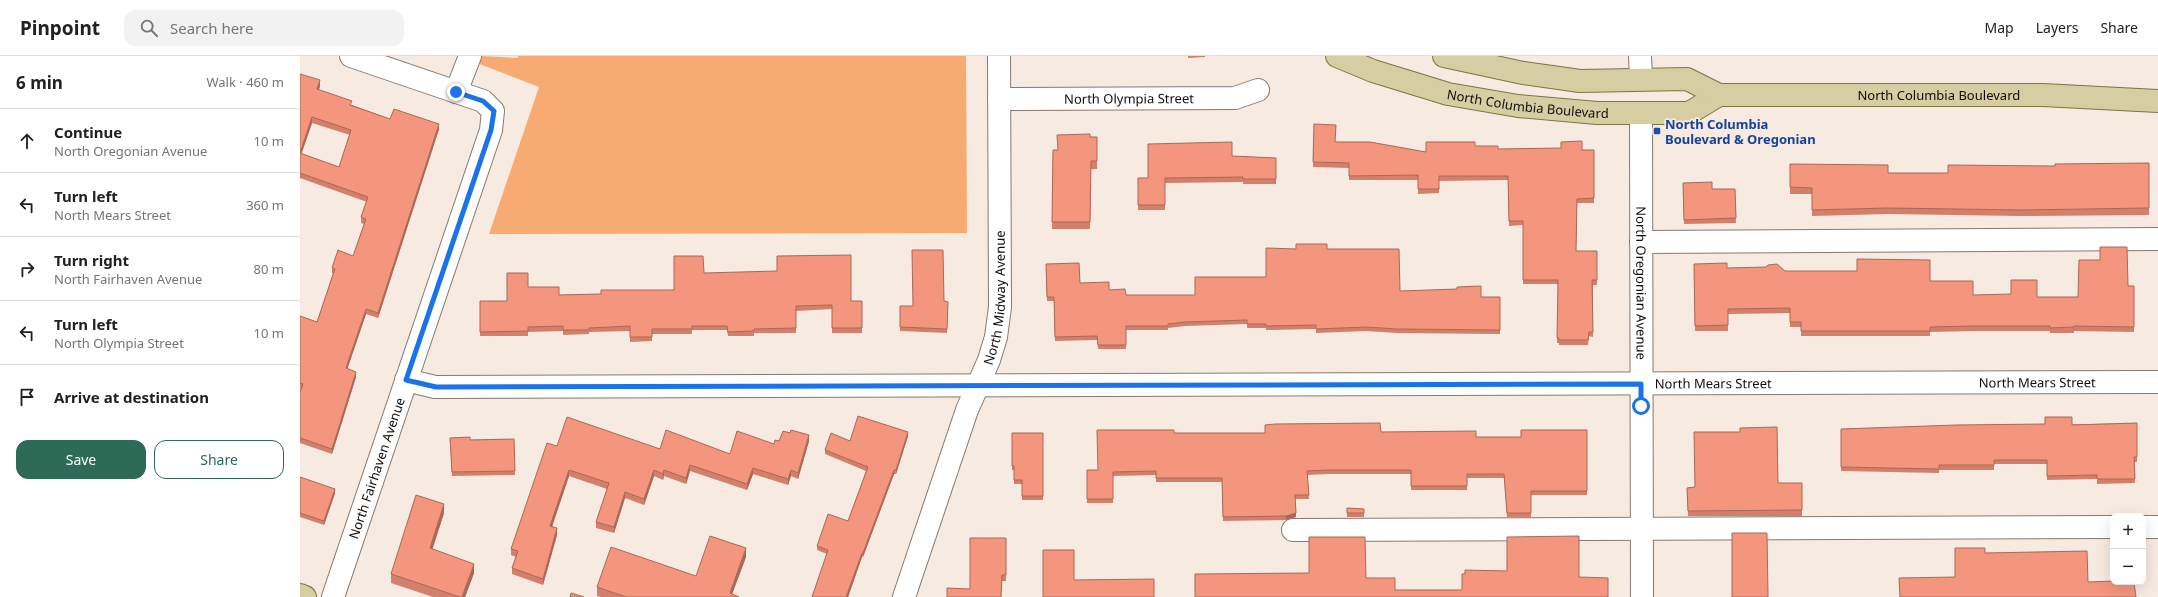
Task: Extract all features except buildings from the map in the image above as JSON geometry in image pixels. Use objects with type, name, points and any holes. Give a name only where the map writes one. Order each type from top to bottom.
[{"type":"main road","name":"North Columbia Boulevard","points":[[1337,56],[1373,71],[1448,94],[1518,106],[1590,113],[1688,113],[1720,95]]},
{"type":"main road","name":"North Columbia Boulevard","points":[[1444,56],[1473,64],[1580,81],[1687,79],[1720,95],[2043,95],[2158,101]]},
{"type":"main road","points":[[300,595],[305,597]]},
{"type":"street","points":[[351,56],[456,92],[470,56]]},
{"type":"street","name":"North Midway Avenue","points":[[904,597],[967,410],[996,338],[1000,307],[999,56]]},
{"type":"street","points":[[1640,56],[1641,79]]},
{"type":"street","name":"North Olympia Street","points":[[999,99],[1235,98],[1258,90]]},
{"type":"street","name":"North Fairhaven Avenue","points":[[332,597],[491,130],[494,111],[483,101],[456,92]]},
{"type":"street","name":"North Oregonian Avenue","points":[[1642,113],[1642,597]]},
{"type":"street","points":[[1641,242],[2158,239]]},
{"type":"street","name":"North Mears Street","points":[[406,380],[436,387],[2158,382]]},
{"type":"street","points":[[1293,530],[2110,527]]},
{"type":"street","points":[[2146,527],[2158,527]]},
{"type":"shaded area","points":[[481,56],[518,58],[518,56],[966,56],[967,233],[489,234],[539,87],[477,63]]},
{"type":"place","name":"North Columbia Boulevard & Oregonian","points":[[1657,131]]},
{"type":"route","points":[[456,92],[483,101],[494,111],[491,130],[406,380],[436,387],[1641,384],[1641,406]]}]
